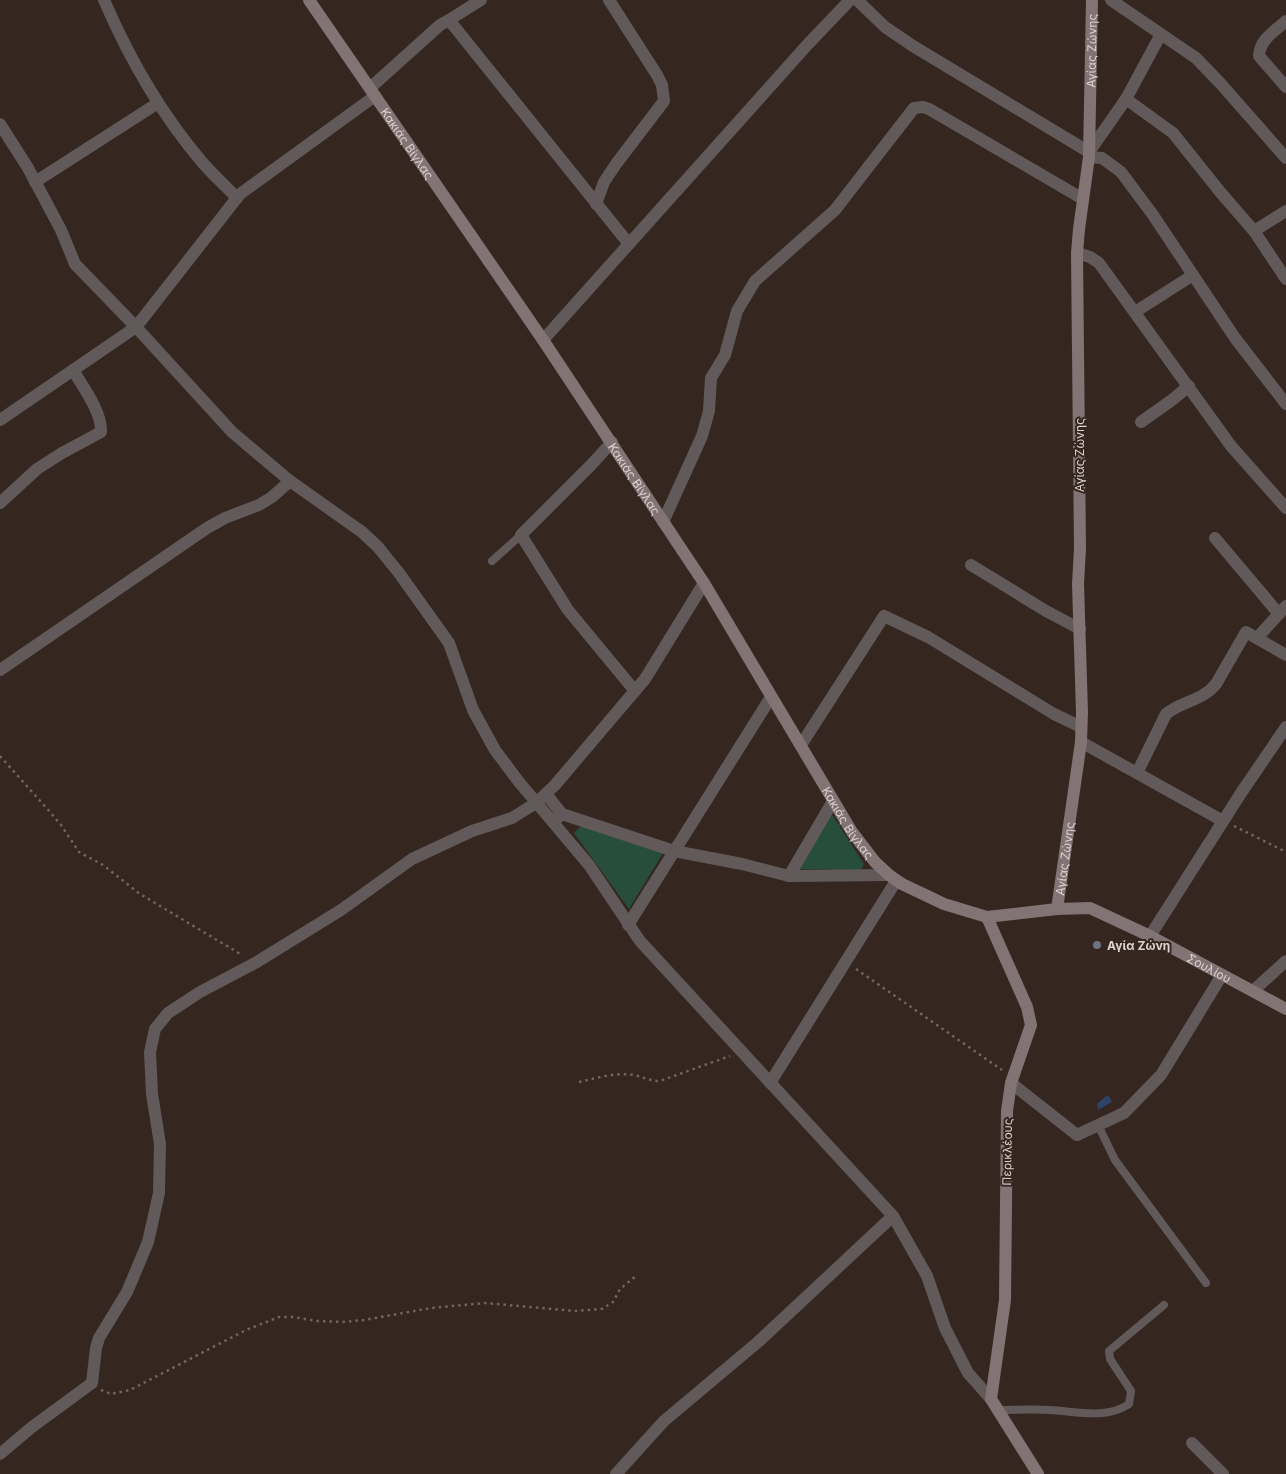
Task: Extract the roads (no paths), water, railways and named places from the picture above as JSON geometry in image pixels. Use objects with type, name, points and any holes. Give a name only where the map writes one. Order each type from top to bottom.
[{"type":"street","points":[[104,0],[136,66],[158,103],[203,163],[237,198]]},
{"type":"street","name":"Κακιάς Βίγλας","points":[[309,0],[612,442],[704,583],[862,846],[893,878],[944,904],[987,917]]},
{"type":"street","points":[[0,420],[136,327],[240,194],[372,92],[440,25],[481,0]]},
{"type":"street","points":[[596,204],[604,182],[664,101],[662,85],[657,75],[609,0]]},
{"type":"street","points":[[543,340],[808,44],[850,0]]},
{"type":"street","points":[[857,0],[885,27],[913,46],[1089,154],[1102,158],[1121,172],[1153,214],[1235,338],[1286,404]]},
{"type":"street","name":"Αγίας Ζώνης","points":[[1057,909],[1081,742],[1078,584],[1080,549],[1077,253],[1089,154],[1092,0]]},
{"type":"street","points":[[1111,0],[1196,58],[1286,158]]},
{"type":"street","points":[[449,20],[629,244]]},
{"type":"street","points":[[1286,22],[1259,47],[1259,56],[1286,87]]},
{"type":"street","points":[[1089,154],[1126,99],[1162,34]]},
{"type":"street","points":[[1126,99],[1144,110],[1173,133],[1254,232],[1286,279]]},
{"type":"street","points":[[36,182],[158,103]]},
{"type":"street","points":[[663,522],[702,436],[709,411],[711,378],[725,355],[737,311],[750,288],[778,258],[835,210],[914,108],[923,107],[929,109],[1083,199]]},
{"type":"street","points":[[0,124],[36,182],[61,230],[75,264],[136,327],[232,432],[290,481],[362,532],[378,547],[399,573],[449,643],[473,710],[495,750],[536,803],[557,818],[674,851],[742,864],[789,876],[893,878],[847,962],[770,1083]]},
{"type":"street","points":[[1254,232],[1286,211]]},
{"type":"street","points":[[1077,253],[1090,257],[1099,263],[1231,446],[1286,508]]},
{"type":"street","points":[[1135,312],[1192,275]]},
{"type":"street","points":[[0,503],[37,469],[62,452],[101,432],[101,423],[96,411],[73,370]]},
{"type":"street","points":[[1142,422],[1189,386]]},
{"type":"street","points":[[612,442],[521,534],[568,610],[635,691]]},
{"type":"street","points":[[0,670],[207,528],[225,518],[259,505],[272,497],[290,481]]},
{"type":"street","points":[[1215,538],[1282,610],[1257,638]]},
{"type":"street","points":[[971,565],[1080,629]]},
{"type":"street","points":[[0,1454],[32,1427],[92,1383],[99,1338],[127,1292],[148,1242],[159,1193],[160,1144],[152,1094],[150,1052],[156,1029],[168,1013],[200,992],[257,962],[341,910],[412,859],[472,831],[512,818],[536,803],[546,794],[635,691],[652,668],[704,583]]},
{"type":"street","points":[[801,745],[884,616],[928,637],[1054,714],[1081,727]]},
{"type":"street","points":[[1137,773],[1166,714],[1173,708],[1204,696],[1211,690],[1246,632],[1286,655]]},
{"type":"street","points":[[628,925],[771,696]]},
{"type":"street","points":[[1150,936],[1223,821],[1286,727]]},
{"type":"street","points":[[1081,742],[1223,821]]},
{"type":"street","points":[[546,794],[557,818],[628,925],[653,957],[892,1216],[927,1276],[945,1328],[968,1373],[991,1399],[1038,1474]]},
{"type":"street","points":[[789,876],[833,800]]},
{"type":"street","name":"Σουλίου","points":[[987,917],[1057,909],[1090,908],[1150,936],[1286,1009]]},
{"type":"street","name":"Περικλέους","points":[[987,917],[1027,1007],[1031,1025],[1012,1080],[1007,1110],[1005,1300],[991,1399]]},
{"type":"street","points":[[1254,991],[1286,961]]},
{"type":"street","points":[[1012,1080],[1077,1136],[1124,1113],[1161,1075],[1222,975]]},
{"type":"street","points":[[616,1474],[664,1421],[758,1342],[892,1216]]},
{"type":"street","points":[[1192,1443],[1223,1474]]},
{"type":"lane","points":[[492,560],[521,534]]},
{"type":"lane","points":[[1098,1125],[1115,1160],[1206,1283]]},
{"type":"lane","points":[[998,1410],[1048,1410],[1099,1414],[1120,1410],[1129,1404],[1131,1391],[1110,1359],[1109,1351],[1164,1305]]},
{"type":"water","points":[[1106,1096],[1109,1096],[1112,1102],[1098,1110],[1097,1104]]},
{"type":"place","name":"Αγία Ζώνη","points":[[1097,945]]}]
